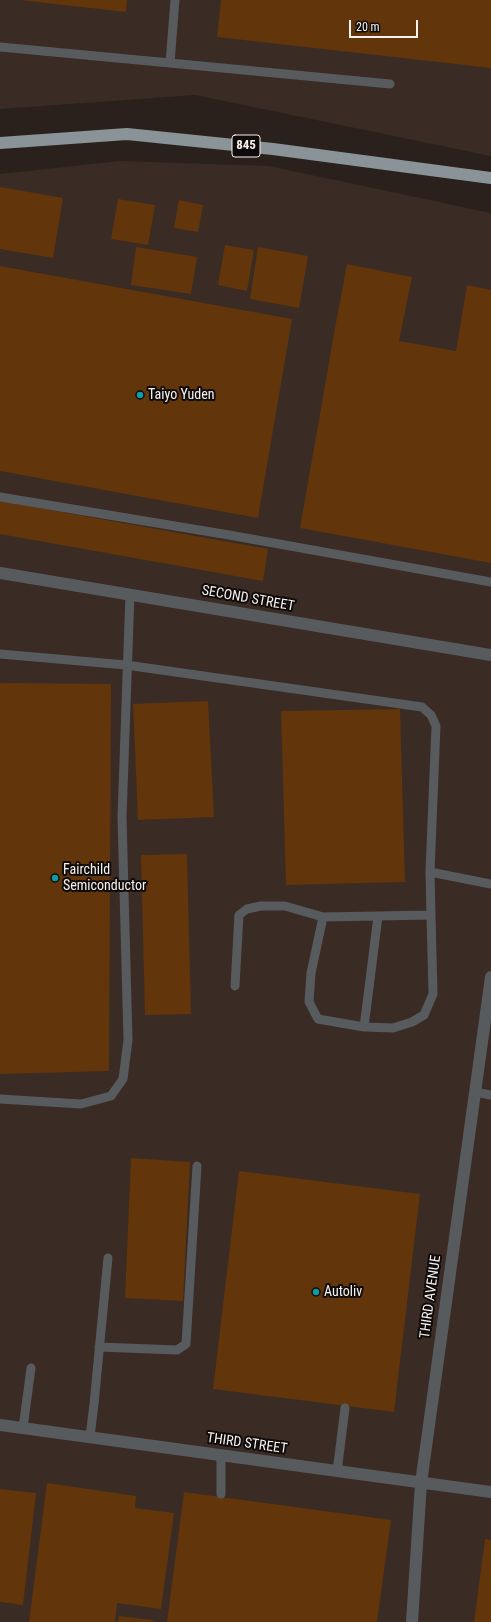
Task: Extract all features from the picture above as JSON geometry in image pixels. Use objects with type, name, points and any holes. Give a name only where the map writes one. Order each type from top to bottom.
[{"type":"main road","name":"845","points":[[0,143],[127,134],[272,149],[491,178]]},
{"type":"street","name":"SECOND STREET","points":[[0,573],[491,655]]},
{"type":"street","name":"THIRD AVENUE","points":[[412,1622],[421,1483],[491,977]]},
{"type":"street","name":"THIRD STREET","points":[[0,1425],[491,1492]]},
{"type":"lane","points":[[170,63],[175,0]]},
{"type":"lane","points":[[0,47],[390,84]]},
{"type":"lane","points":[[0,497],[229,535],[491,582]]},
{"type":"lane","points":[[0,1099],[81,1104],[111,1096],[123,1079],[128,1040],[122,817],[126,665],[130,594]]},
{"type":"lane","points":[[0,654],[126,665],[422,707],[431,714],[436,726],[430,872],[434,994],[424,1015],[412,1022],[393,1028],[364,1027],[318,1019],[309,1002],[312,973],[323,917]]},
{"type":"lane","points":[[430,872],[491,884]]},
{"type":"lane","points":[[236,986],[239,915],[247,909],[261,906],[285,906],[323,917],[431,915]]},
{"type":"lane","points":[[364,1027],[378,916]]},
{"type":"lane","points":[[475,1092],[491,1095]]},
{"type":"lane","points":[[99,1347],[176,1350],[186,1344],[197,1166]]},
{"type":"lane","points":[[90,1437],[108,1258]]},
{"type":"lane","points":[[23,1428],[32,1368]]},
{"type":"lane","points":[[337,1472],[345,1408]]},
{"type":"lane","points":[[220,1455],[221,1494]]},
{"type":"shaded area","points":[[0,0],[491,0],[491,156],[195,95],[0,109]]},
{"type":"shaded area","points":[[120,161],[269,166],[491,213],[491,1622],[0,1622],[0,174]]},
{"type":"building","points":[[20,0],[127,0],[126,12]]},
{"type":"building","points":[[221,0],[491,0],[491,68],[217,37]]},
{"type":"building","points":[[0,187],[63,198],[53,258],[0,249]]},
{"type":"building","points":[[118,199],[155,205],[148,245],[111,239]]},
{"type":"building","points":[[179,200],[203,205],[198,232],[174,228]]},
{"type":"building","points":[[225,245],[254,250],[247,291],[218,285]]},
{"type":"building","points":[[136,247],[197,257],[191,294],[131,285]]},
{"type":"building","points":[[258,247],[308,256],[299,308],[250,299]]},
{"type":"building","points":[[347,264],[412,277],[399,341],[456,351],[467,285],[491,290],[491,563],[300,528]]},
{"type":"building","name":"Taiyo Yuden","points":[[0,266],[292,319],[258,518],[0,471]]},
{"type":"building","points":[[0,501],[268,549],[263,581],[0,534]]},
{"type":"building","name":"Fairchild Semiconductor","points":[[0,683],[111,684],[109,1071],[0,1074]]},
{"type":"building","points":[[208,701],[214,817],[138,820],[133,704]]},
{"type":"building","points":[[400,709],[405,882],[286,885],[281,711]]},
{"type":"building","points":[[187,854],[191,1014],[145,1015],[141,855]]},
{"type":"building","points":[[131,1158],[190,1162],[183,1301],[125,1298]]},
{"type":"building","name":"Autoliv","points":[[239,1171],[420,1194],[394,1412],[213,1389]]},
{"type":"building","points":[[47,1483],[136,1496],[135,1508],[174,1513],[161,1609],[117,1603],[115,1622],[29,1622]]},
{"type":"building","points":[[0,1489],[36,1493],[23,1605],[0,1602]]},
{"type":"building","points":[[184,1492],[391,1520],[377,1622],[167,1622]]},
{"type":"building","points":[[485,1539],[491,1540],[491,1622],[474,1622]]},
{"type":"building","points":[[119,1616],[153,1620],[153,1622],[118,1622]]},
{"type":"place","name":"Taiyo Yuden","points":[[140,395]]},
{"type":"place","name":"Fairchild Semiconductor","points":[[55,878]]},
{"type":"place","name":"Autoliv","points":[[316,1292]]}]
